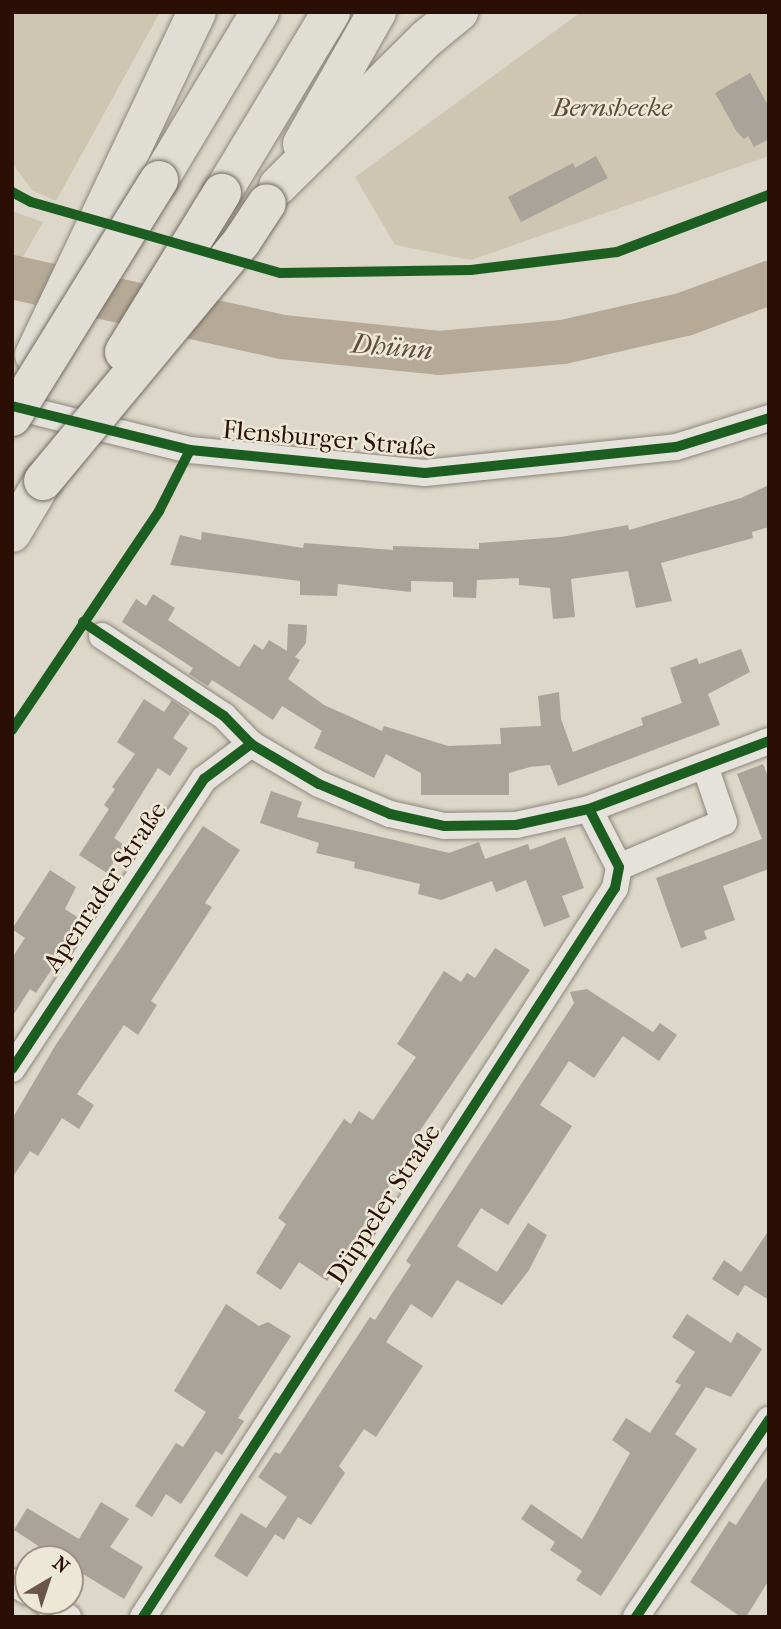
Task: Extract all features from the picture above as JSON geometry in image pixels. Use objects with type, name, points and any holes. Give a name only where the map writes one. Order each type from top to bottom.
[{"type":"highway","points":[[12,404],[197,12]]},
{"type":"highway","points":[[12,416],[260,12]]},
{"type":"highway","points":[[12,533],[331,12]]},
{"type":"highway","points":[[273,195],[377,12]]},
{"type":"highway","points":[[43,481],[273,195],[426,39],[459,12]]},
{"type":"street","name":"Flensburger Straße","points":[[12,404],[190,450],[425,473],[676,447],[769,418]]},
{"type":"street","points":[[102,636],[224,716],[251,744],[319,784],[390,814],[444,826],[516,825],[589,809],[769,741]]},
{"type":"street","name":"Apenrader Straße","points":[[12,1069],[204,779],[251,744]]},
{"type":"street","points":[[589,809],[619,867],[724,822],[705,766]]},
{"type":"street","name":"Düppeler Straße","points":[[143,1617],[615,888],[619,867]]},
{"type":"street","points":[[636,1617],[769,1420]]},
{"type":"green space","points":[[12,12],[160,12],[56,201],[32,190],[12,163]]},
{"type":"green space","name":"Bernshecke","points":[[581,12],[769,12],[769,156],[471,260],[395,245],[355,177]]},
{"type":"green space","points":[[12,211],[43,222],[19,264],[12,262]]},
{"type":"building","points":[[750,73],[769,107],[769,139],[754,147],[748,136],[744,139],[737,132],[715,93]]},
{"type":"building","points":[[596,156],[608,178],[521,222],[508,197],[573,163],[575,168]]},
{"type":"building","points":[[769,485],[769,527],[752,532],[753,538],[661,563],[672,601],[636,608],[628,571],[571,579],[575,617],[553,619],[550,588],[519,585],[519,578],[477,580],[476,598],[453,597],[453,582],[411,581],[411,592],[338,584],[337,596],[300,595],[300,581],[170,565],[180,535],[201,540],[202,532],[303,548],[304,543],[393,550],[393,546],[479,549],[479,543],[561,537],[628,525],[629,530],[741,498]]},
{"type":"building","points":[[153,594],[175,608],[168,620],[239,667],[254,644],[263,650],[269,640],[287,651],[288,624],[307,625],[306,643],[295,657],[300,660],[288,679],[324,705],[382,731],[384,726],[448,746],[501,744],[500,728],[541,726],[538,696],[559,692],[561,719],[573,752],[643,725],[641,718],[682,703],[670,668],[697,658],[699,664],[741,649],[750,672],[708,694],[720,725],[558,786],[550,765],[509,773],[509,795],[421,795],[421,773],[386,754],[374,778],[314,748],[322,731],[282,706],[273,720],[212,680],[208,686],[189,674],[193,668],[122,622],[136,599],[146,606]]},
{"type":"building","points":[[144,699],[164,712],[172,700],[190,713],[173,738],[188,748],[170,776],[158,768],[114,838],[124,845],[107,873],[79,855],[109,809],[104,805],[115,789],[112,787],[135,754],[117,742]]},
{"type":"building","points":[[763,764],[769,779],[769,869],[723,886],[735,920],[704,931],[707,939],[681,948],[656,878],[762,839],[737,774]]},
{"type":"building","points":[[271,791],[302,802],[297,817],[449,853],[479,842],[485,859],[528,844],[530,850],[565,837],[584,888],[562,896],[570,917],[544,927],[526,880],[496,892],[492,881],[441,900],[418,894],[420,884],[354,868],[355,862],[316,853],[319,843],[260,823]]},
{"type":"building","points":[[203,826],[240,850],[205,903],[212,907],[151,1001],[157,1005],[138,1035],[124,1025],[77,1094],[94,1105],[79,1129],[62,1118],[38,1156],[30,1151],[12,1178],[12,1119],[55,1046]]},
{"type":"building","points":[[50,870],[76,887],[65,909],[77,917],[73,924],[79,928],[36,993],[30,989],[12,1017],[12,958],[25,938],[12,929]]},
{"type":"building","points":[[495,948],[530,970],[417,1135],[421,1137],[327,1281],[299,1262],[281,1290],[256,1273],[286,1224],[278,1218],[344,1119],[351,1124],[359,1111],[373,1120],[416,1057],[397,1044],[444,971],[461,982],[467,973],[475,978]]},
{"type":"building","points":[[587,989],[653,1032],[660,1023],[677,1035],[659,1061],[623,1036],[594,1078],[569,1061],[540,1105],[572,1126],[508,1225],[481,1208],[457,1246],[497,1272],[528,1223],[547,1235],[529,1270],[502,1305],[457,1280],[432,1318],[411,1304],[386,1342],[423,1366],[376,1437],[364,1429],[339,1466],[345,1473],[311,1525],[298,1517],[284,1540],[275,1534],[247,1577],[214,1556],[241,1513],[266,1528],[287,1497],[258,1477],[275,1452],[280,1454],[370,1317],[375,1320],[411,1265],[406,1261],[574,1003],[570,992]]},
{"type":"building","points":[[769,1230],[769,1300],[745,1285],[738,1296],[712,1279],[724,1260],[741,1272]]},
{"type":"building","points":[[226,1304],[259,1326],[268,1322],[291,1336],[238,1418],[244,1421],[222,1455],[216,1451],[181,1504],[166,1494],[152,1517],[135,1506],[176,1443],[183,1447],[206,1412],[174,1391]]},
{"type":"building","points":[[687,1314],[731,1343],[737,1332],[762,1349],[731,1397],[706,1387],[675,1434],[697,1449],[601,1596],[576,1580],[582,1571],[550,1550],[555,1542],[521,1519],[531,1504],[582,1539],[630,1453],[612,1440],[626,1418],[650,1433],[681,1385],[675,1382],[695,1352],[672,1337]]},
{"type":"building","points":[[769,1474],[769,1580],[746,1617],[741,1617],[690,1582],[729,1521],[736,1525]]},
{"type":"building","points":[[101,1502],[129,1519],[110,1547],[143,1567],[124,1599],[84,1575],[84,1545],[37,1545],[14,1530],[27,1508],[79,1539]]},
{"type":"waterway","name":"Dhünn","points":[[12,277],[282,337],[439,353],[563,342],[685,314],[769,283]]},
{"type":"cycle path","points":[[12,192],[31,202],[280,273],[471,270],[617,252],[769,195]]},
{"type":"cycle path","points":[[12,406],[190,450],[425,473],[676,447],[769,418]]},
{"type":"cycle path","points":[[12,730],[159,511],[190,450]]},
{"type":"cycle path","points":[[83,622],[224,716],[251,744],[319,784],[390,814],[444,826],[516,825],[589,809],[769,741]]},
{"type":"cycle path","points":[[12,1069],[204,779],[251,744]]},
{"type":"cycle path","points":[[143,1617],[615,888],[619,867],[589,809]]},
{"type":"cycle path","points":[[636,1617],[769,1420]]}]
